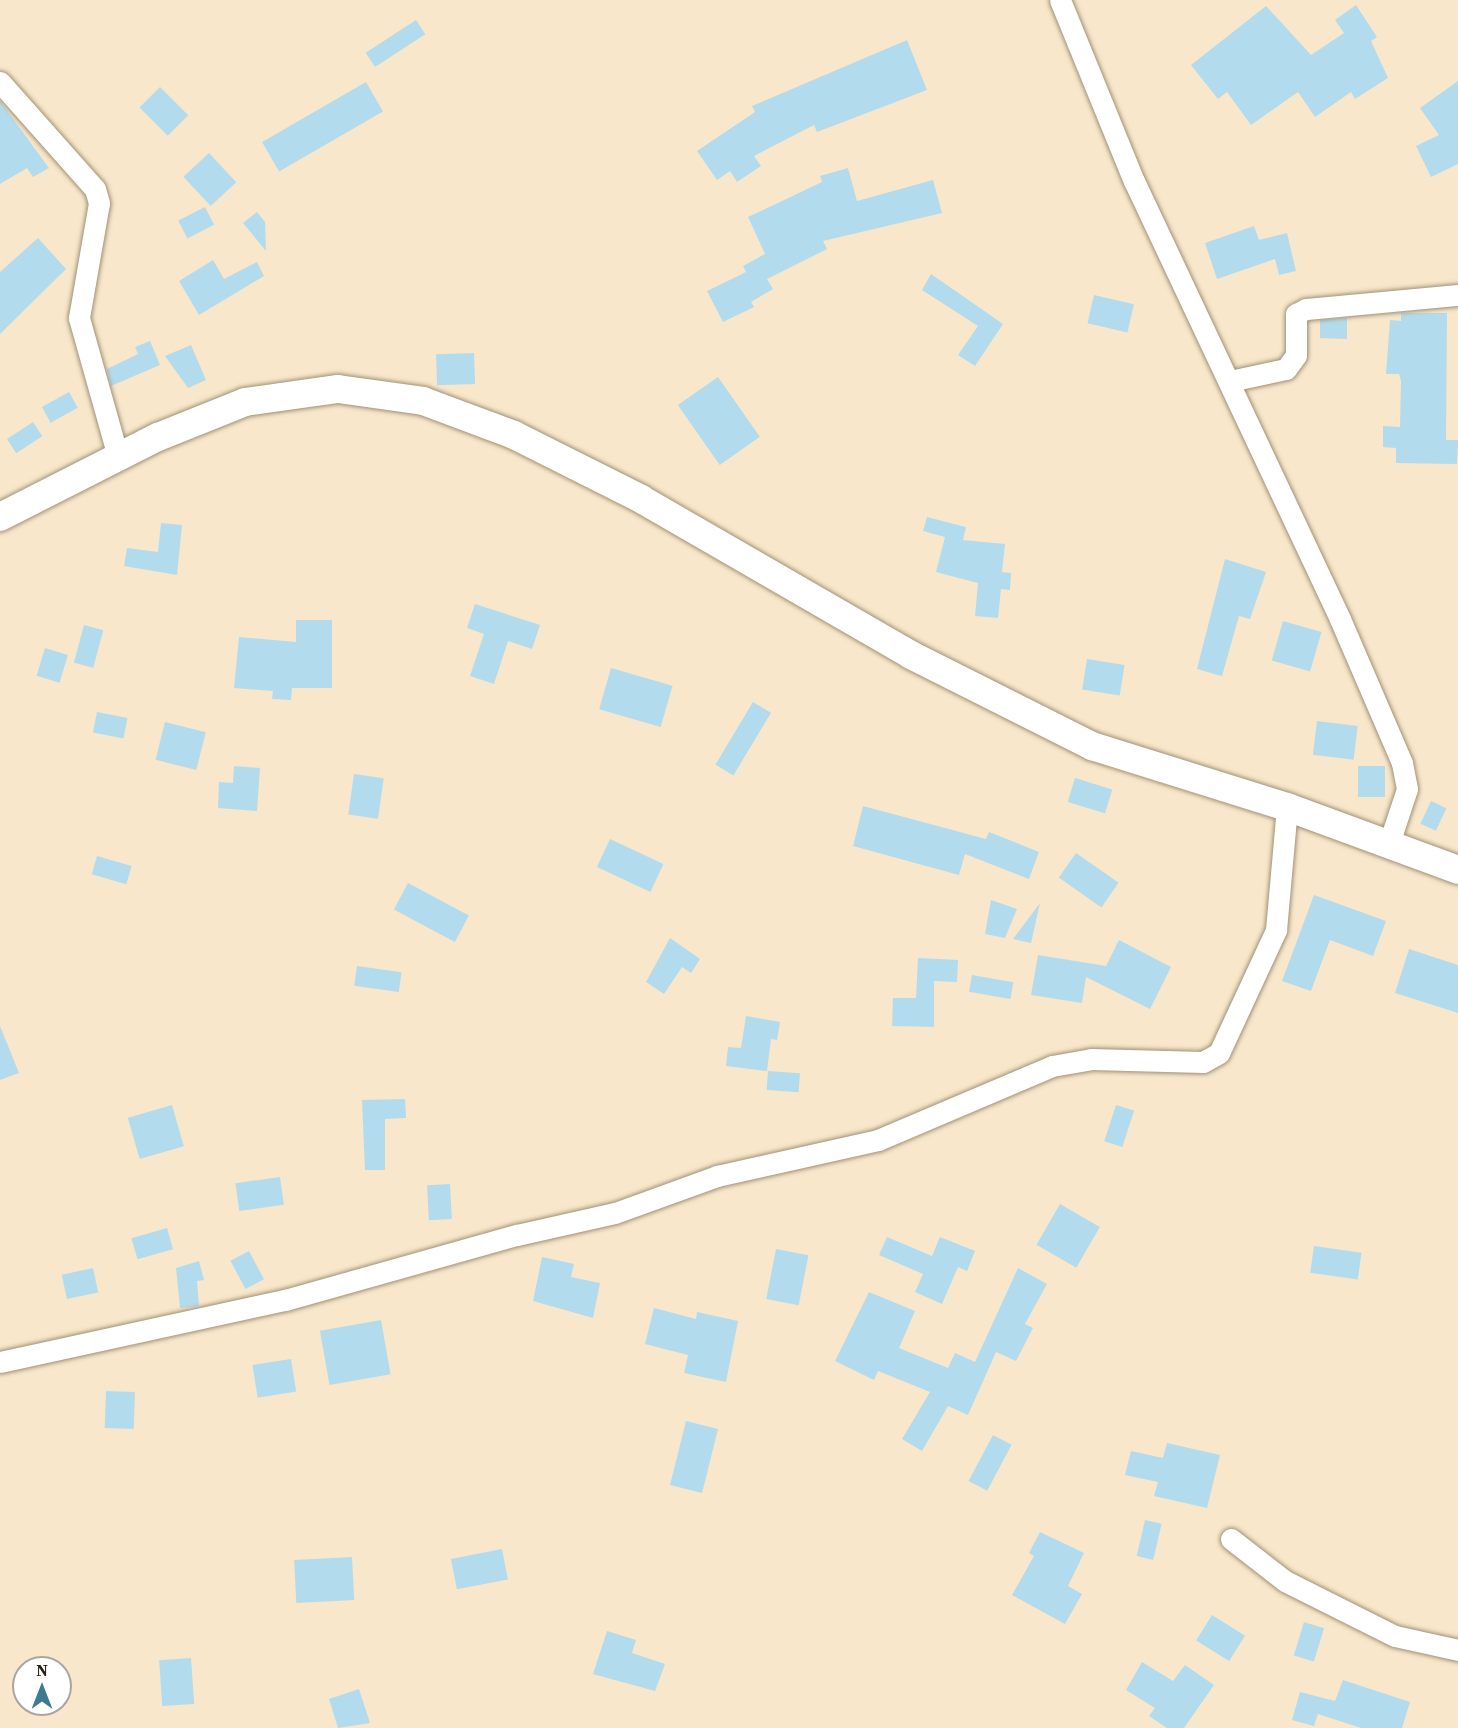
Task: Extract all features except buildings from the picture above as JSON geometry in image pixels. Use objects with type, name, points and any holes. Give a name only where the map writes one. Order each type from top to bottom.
[{"type":"main road","points":[[0,517],[118,457],[244,402],[338,389],[423,401],[514,435],[641,499],[1020,713],[1092,746],[1287,807],[1458,870]]},
{"type":"street","points":[[1060,0],[1134,181],[1230,381],[1402,763],[1407,789],[1389,843]]},
{"type":"street","points":[[0,82],[95,189],[99,203],[79,318],[118,457]]},
{"type":"street","points":[[1230,381],[1286,369],[1296,355],[1296,314],[1306,309],[1458,296]]},
{"type":"street","points":[[0,1362],[307,1295],[517,1235],[615,1213],[717,1176],[878,1140],[1052,1066],[1091,1059],[1203,1062],[1220,1053],[1276,930],[1287,807]]},
{"type":"street","points":[[1231,1539],[1286,1581],[1395,1636],[1458,1650]]}]
